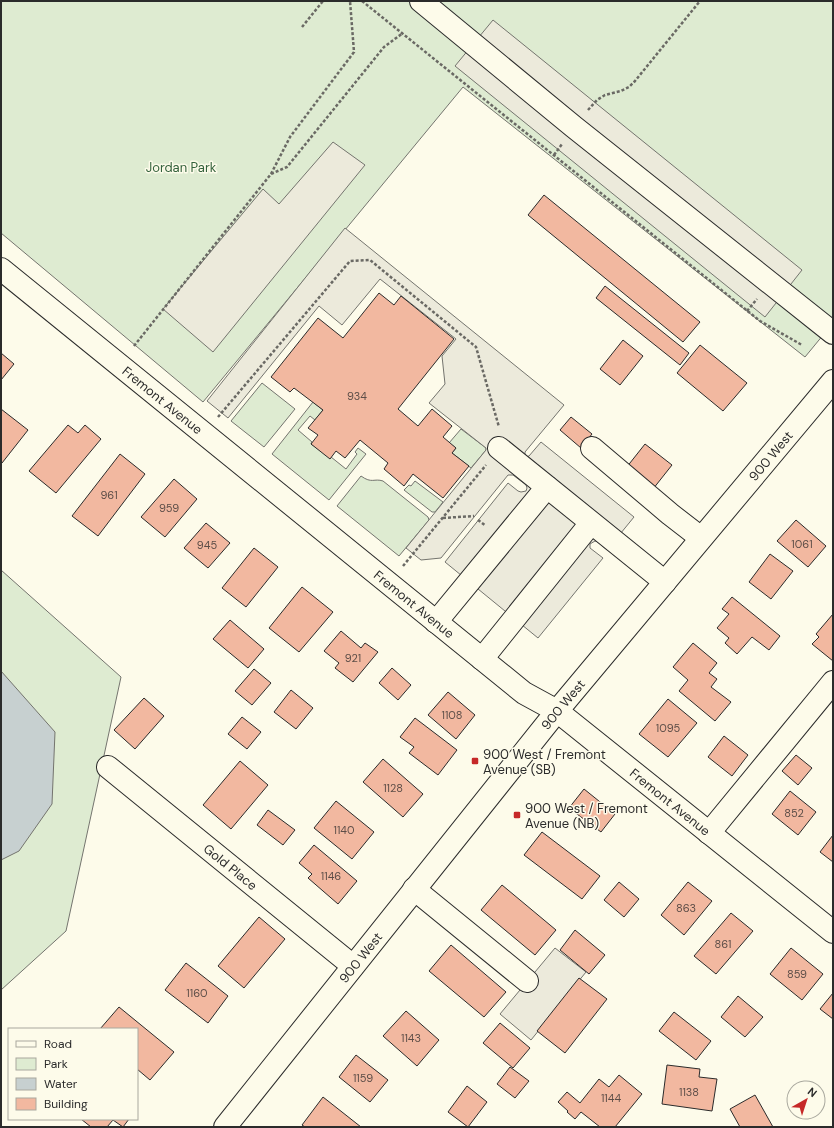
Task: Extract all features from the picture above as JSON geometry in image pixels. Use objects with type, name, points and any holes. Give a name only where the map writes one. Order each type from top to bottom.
[{"type":"street","points":[[421,1],[574,127],[833,333]]},
{"type":"street","name":"Fremont Avenue","points":[[1,269],[524,693],[557,711],[833,932]]},
{"type":"street","name":"900 West","points":[[225,1127],[557,711],[833,381]]},
{"type":"street","points":[[499,448],[665,582]]},
{"type":"street","points":[[592,448],[670,514],[701,538]]},
{"type":"street","points":[[436,622],[547,487]]},
{"type":"street","points":[[482,659],[591,522]]},
{"type":"street","points":[[709,833],[833,682]]},
{"type":"street","name":"Gold Place","points":[[108,767],[353,966]]},
{"type":"street","points":[[414,889],[528,981]]},
{"type":"path","points":[[302,27],[323,1]]},
{"type":"path","points":[[134,346],[271,174],[290,137],[354,52],[350,1]]},
{"type":"path","points":[[362,1],[760,321],[802,345]]},
{"type":"path","points":[[595,102],[605,95],[625,89],[635,81],[700,1]]},
{"type":"path","points":[[271,174],[287,167],[384,47],[403,33]]},
{"type":"path","points":[[204,434],[350,261],[370,260],[476,347],[504,442],[389,584]]},
{"type":"path","points":[[443,518],[474,516]]},
{"type":"green space","name":"Jordan Park","points":[[1,1],[833,1],[833,323],[805,357],[463,87],[203,402],[1,233]]},
{"type":"green space","points":[[262,383],[295,409],[264,447],[231,421]]},
{"type":"green space","points":[[313,402],[323,410],[315,420],[310,416],[298,430],[312,442],[311,444],[346,469],[357,454],[355,452],[358,448],[366,454],[329,500],[272,454]]},
{"type":"green space","points":[[461,429],[486,448],[471,468],[452,453],[456,448],[449,443]]},
{"type":"green space","points":[[361,476],[368,480],[383,481],[428,517],[429,520],[399,556],[337,506]]},
{"type":"green space","points":[[415,481],[443,502],[435,512],[432,512],[404,490],[409,485],[411,486]]},
{"type":"green space","points":[[1,570],[121,677],[66,931],[1,990]]},
{"type":"shaded area","points":[[493,20],[802,270],[765,317],[455,66]]},
{"type":"shaded area","points":[[333,142],[365,165],[213,352],[163,309],[263,189],[279,204]]},
{"type":"shaded area","points":[[345,228],[564,405],[525,452],[526,457],[529,456],[541,442],[634,517],[607,550],[598,542],[595,541],[590,544],[590,548],[603,558],[538,638],[445,562],[508,483],[518,491],[526,491],[526,485],[513,475],[508,475],[441,558],[421,560],[406,548],[486,450],[486,448],[429,403],[445,384],[442,356],[456,339],[380,279],[342,325],[319,306],[228,418],[207,401]]},
{"type":"shaded area","points":[[555,948],[586,972],[531,1040],[500,1014]]},
{"type":"water","points":[[1,671],[55,732],[52,804],[19,851],[1,860]]},
{"type":"building","points":[[544,195],[700,322],[683,342],[528,215]]},
{"type":"building","points":[[605,286],[689,353],[680,365],[596,298]]},
{"type":"building","points":[[379,293],[394,305],[401,296],[454,339],[398,409],[418,426],[432,409],[452,426],[443,437],[456,448],[452,453],[469,466],[443,498],[413,474],[404,486],[384,469],[388,463],[360,440],[345,458],[336,451],[330,459],[311,444],[318,435],[308,428],[323,410],[294,388],[290,392],[271,377],[318,318],[343,338]]},
{"type":"building","points":[[623,340],[643,356],[620,385],[600,369]]},
{"type":"building","points":[[700,345],[747,383],[723,411],[677,373]]},
{"type":"building","points":[[1,353],[14,364],[1,380]]},
{"type":"building","points":[[1,409],[28,430],[2,463],[1,462]]},
{"type":"building","points":[[571,417],[592,434],[581,448],[560,430]]},
{"type":"building","points":[[68,425],[78,433],[85,425],[101,439],[56,493],[29,471]]},
{"type":"building","points":[[645,444],[672,465],[653,489],[626,468]]},
{"type":"building","points":[[120,454],[145,474],[98,536],[72,516]]},
{"type":"building","points":[[174,479],[197,499],[165,537],[141,517]]},
{"type":"building","points":[[796,520],[826,546],[808,567],[777,541]]},
{"type":"building","points":[[206,523],[230,543],[208,568],[184,548]]},
{"type":"building","points":[[254,548],[278,567],[246,607],[222,588]]},
{"type":"building","points":[[770,554],[793,571],[771,599],[749,582]]},
{"type":"building","points":[[302,587],[333,612],[299,652],[269,628]]},
{"type":"building","points":[[732,597],[780,636],[769,650],[752,637],[737,654],[725,643],[729,638],[717,628],[729,614],[722,609]]},
{"type":"building","points":[[833,614],[833,661],[812,644],[819,637],[816,634]]},
{"type":"building","points":[[230,620],[264,649],[248,668],[213,639]]},
{"type":"building","points":[[341,631],[361,648],[365,643],[378,652],[353,682],[335,668],[339,663],[324,651]]},
{"type":"building","points":[[693,643],[717,663],[709,673],[717,679],[711,687],[731,702],[715,721],[679,691],[688,680],[673,667]]},
{"type":"building","points":[[392,668],[411,685],[398,700],[379,683]]},
{"type":"building","points":[[254,669],[271,683],[252,705],[235,691]]},
{"type":"building","points":[[291,690],[313,708],[296,729],[274,712]]},
{"type":"building","points":[[448,692],[475,715],[456,739],[428,715]]},
{"type":"building","points":[[144,698],[164,716],[135,749],[114,730]]},
{"type":"building","points":[[668,699],[697,723],[668,757],[639,734]]},
{"type":"building","points":[[242,717],[261,732],[247,749],[228,734]]},
{"type":"building","points":[[415,718],[457,750],[438,775],[409,753],[414,747],[400,737]]},
{"type":"building","points":[[724,736],[748,755],[732,776],[708,757]]},
{"type":"building","points":[[796,755],[812,768],[798,785],[782,771]]},
{"type":"building","points":[[383,759],[423,794],[403,817],[363,782]]},
{"type":"building","points":[[240,761],[268,785],[231,829],[203,805]]},
{"type":"building","points":[[584,789],[615,814],[601,832],[569,808]]},
{"type":"building","points":[[790,791],[816,812],[798,835],[772,814]]},
{"type":"building","points":[[336,801],[374,832],[352,859],[314,828]]},
{"type":"building","points":[[268,810],[295,830],[283,845],[257,825]]},
{"type":"building","points":[[542,832],[600,876],[582,899],[524,855]]},
{"type":"building","points":[[833,835],[833,862],[820,852]]},
{"type":"building","points":[[314,845],[357,881],[338,904],[308,878],[312,874],[299,863]]},
{"type":"building","points":[[619,882],[639,899],[624,917],[604,900]]},
{"type":"building","points":[[688,882],[712,901],[684,935],[661,915]]},
{"type":"building","points":[[502,885],[556,930],[535,955],[481,910]]},
{"type":"building","points":[[731,913],[753,931],[716,974],[694,956]]},
{"type":"building","points":[[259,917],[285,939],[244,988],[218,966]]},
{"type":"building","points":[[575,930],[605,955],[589,974],[560,950]]},
{"type":"building","points":[[451,945],[506,992],[484,1017],[429,971]]},
{"type":"building","points":[[791,948],[823,974],[802,1000],[770,974]]},
{"type":"building","points":[[186,963],[228,996],[208,1023],[165,990]]},
{"type":"building","points":[[579,978],[607,999],[565,1053],[537,1031]]},
{"type":"building","points":[[833,993],[833,1019],[820,1009]]},
{"type":"building","points":[[738,996],[763,1017],[745,1037],[721,1017]]},
{"type":"building","points":[[119,1007],[174,1052],[150,1080],[138,1070],[138,1028],[101,1028]]},
{"type":"building","points":[[406,1011],[439,1040],[417,1066],[383,1036]]},
{"type":"building","points":[[674,1012],[711,1041],[696,1060],[659,1031]]},
{"type":"building","points":[[500,1023],[530,1048],[513,1068],[483,1043]]},
{"type":"building","points":[[356,1055],[388,1080],[370,1102],[339,1077]]},
{"type":"building","points":[[667,1065],[700,1069],[699,1077],[717,1079],[712,1111],[662,1104]]},
{"type":"building","points":[[510,1067],[529,1081],[515,1098],[497,1084]]},
{"type":"building","points":[[619,1075],[642,1094],[615,1127],[600,1127],[581,1112],[575,1119],[558,1102],[567,1092],[580,1103],[599,1079],[609,1087]]},
{"type":"building","points":[[467,1086],[487,1102],[468,1127],[448,1112]]},
{"type":"building","points":[[755,1095],[773,1127],[740,1127],[730,1109]]},
{"type":"building","points":[[323,1097],[361,1127],[305,1127],[302,1125]]},
{"type":"building","points":[[82,1120],[113,1120],[107,1127],[91,1127]]},
{"type":"building","points":[[113,1120],[128,1120],[123,1127]]},
{"type":"place","name":"900 West / Fremont Avenue (SB)","points":[[475,761]]},
{"type":"place","name":"900 West / Fremont Avenue (NB)","points":[[517,815]]}]
